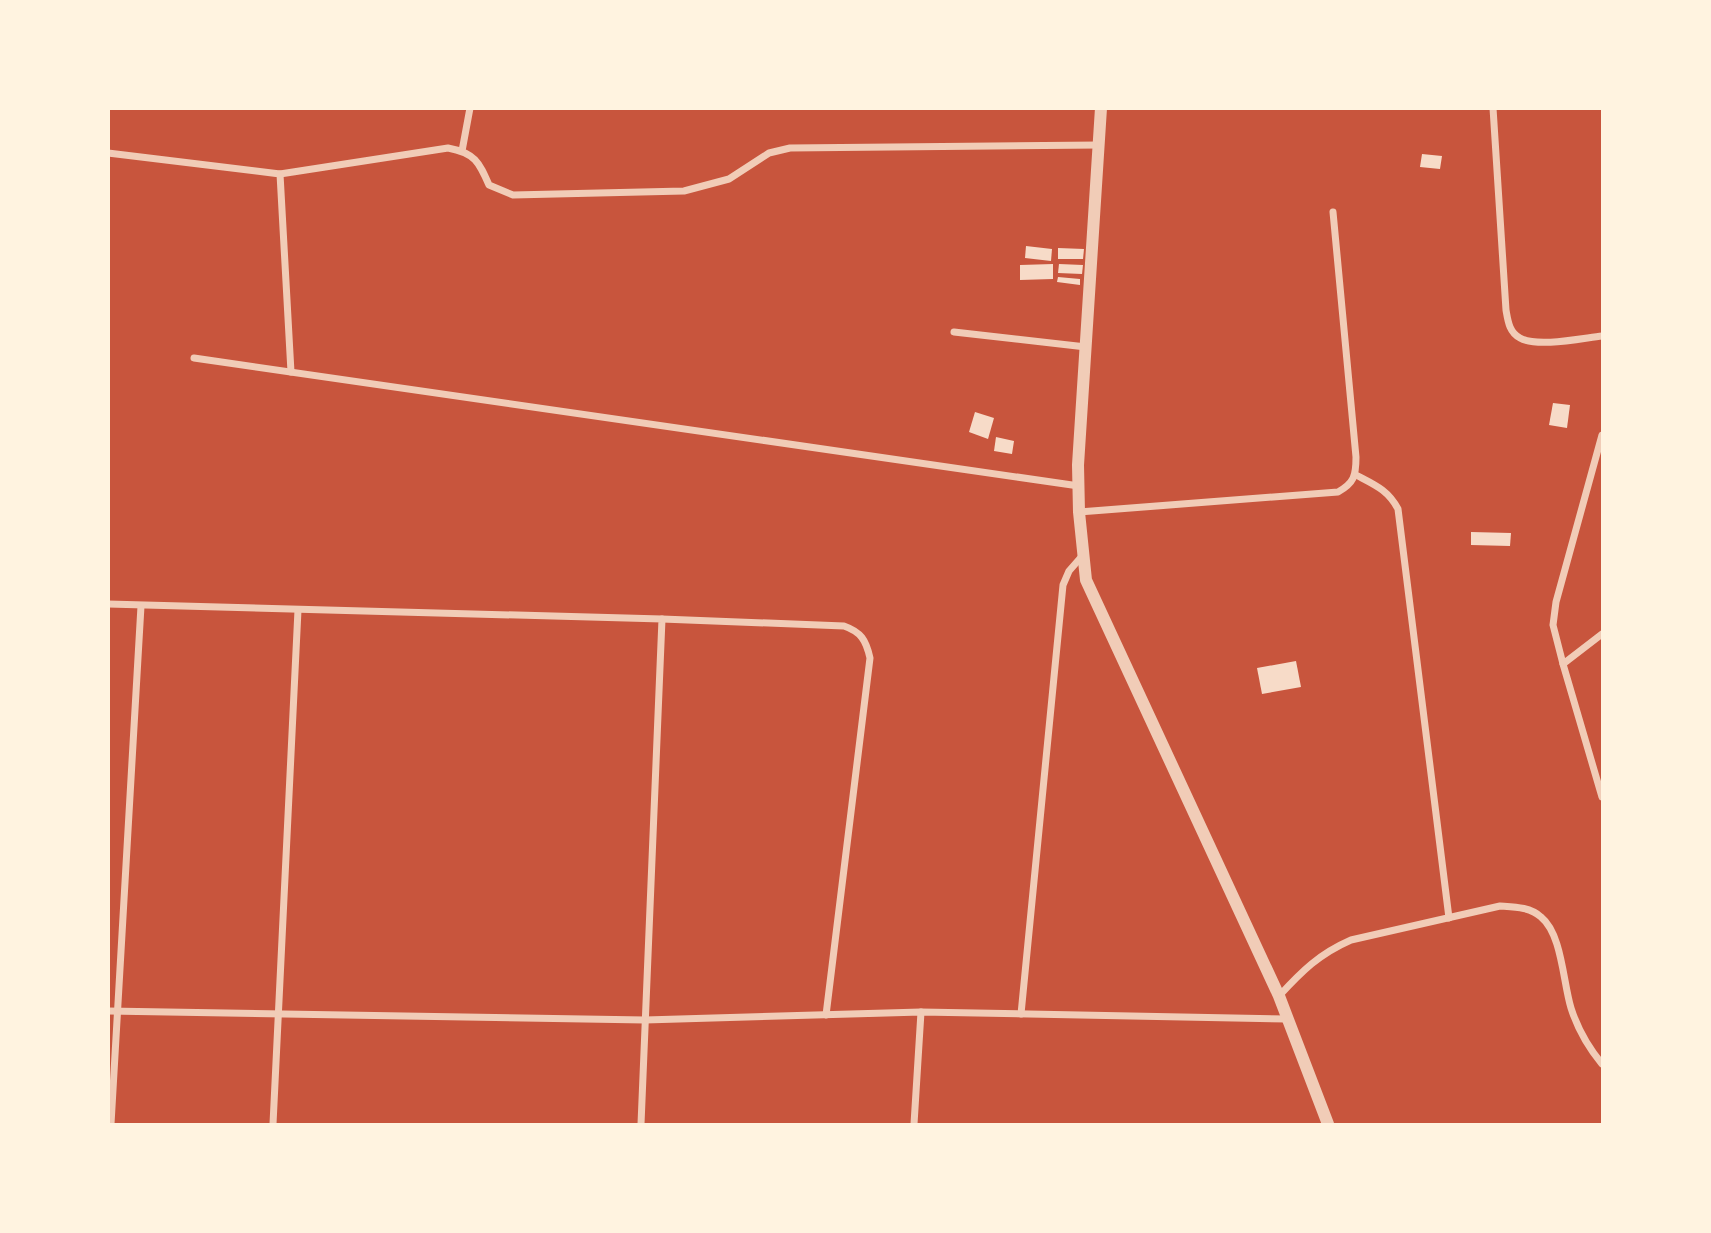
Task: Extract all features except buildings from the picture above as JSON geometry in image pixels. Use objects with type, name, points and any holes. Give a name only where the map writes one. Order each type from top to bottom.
[{"type":"street","points":[[462,151],[470,108]]},
{"type":"street","points":[[1101,108],[1079,486],[1086,580],[1279,996],[1328,1125]]},
{"type":"street","points":[[1493,108],[1509,328],[1520,338],[1534,342],[1602,336]]},
{"type":"street","points":[[108,153],[280,174],[448,148],[462,151],[479,161],[489,185],[513,195],[684,191],[729,179],[769,153],[790,148],[1099,145]]},
{"type":"street","points":[[280,174],[291,372]]},
{"type":"street","points":[[1079,512],[1338,492],[1351,485],[1356,475],[1356,457],[1333,212]]},
{"type":"street","points":[[954,332],[1086,347]]},
{"type":"street","points":[[194,358],[1079,486]]},
{"type":"street","points":[[1602,435],[1556,602],[1553,625],[1602,793]]},
{"type":"street","points":[[1356,475],[1391,495],[1398,509],[1449,918]]},
{"type":"street","points":[[1021,1014],[1063,585],[1069,571],[1083,555]]},
{"type":"street","points":[[108,604],[662,619],[844,626],[858,631],[867,643],[870,658],[826,1015]]},
{"type":"street","points":[[111,1125],[113,1011],[141,606]]},
{"type":"street","points":[[273,1125],[298,610]]},
{"type":"street","points":[[641,1125],[662,619]]},
{"type":"street","points":[[1563,664],[1602,634]]},
{"type":"street","points":[[1279,996],[1311,963],[1331,949],[1351,940],[1500,906],[1524,908],[1541,916],[1553,930],[1570,1005],[1579,1030],[1602,1064]]},
{"type":"street","points":[[113,1011],[645,1020],[921,1012],[1288,1019]]},
{"type":"street","points":[[914,1125],[921,1012]]}]
